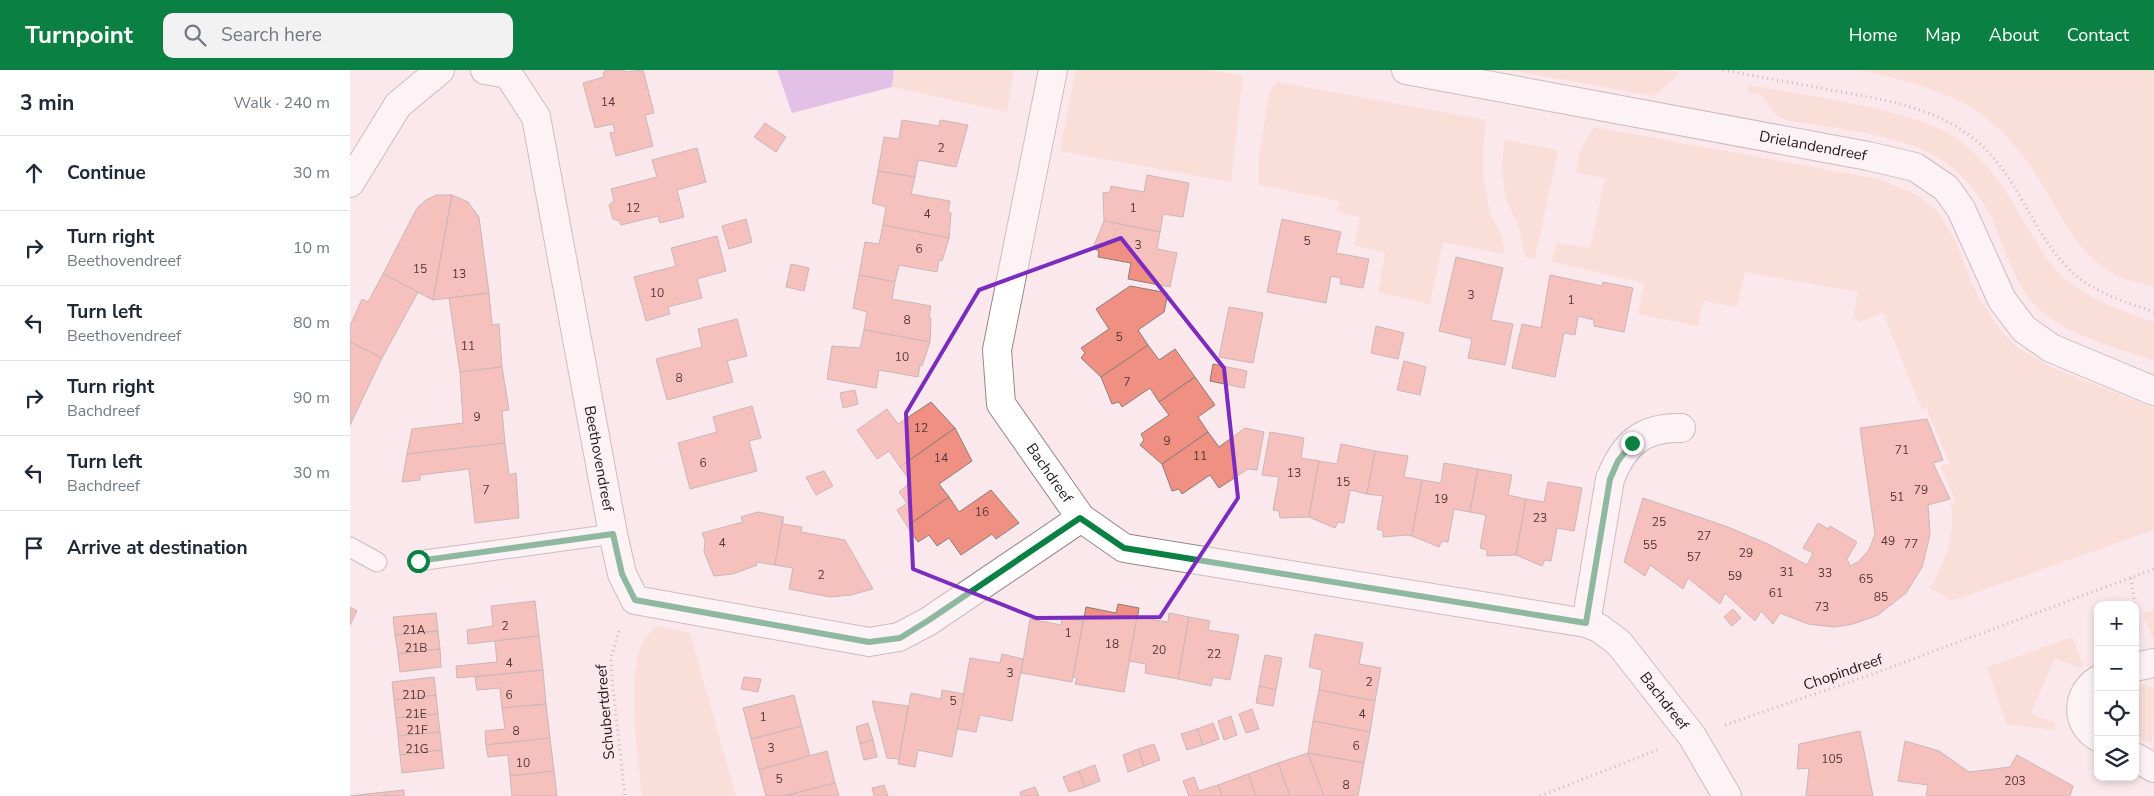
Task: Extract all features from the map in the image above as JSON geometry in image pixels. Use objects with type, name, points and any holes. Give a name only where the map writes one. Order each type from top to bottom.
[{"type":"street","points":[[350,183],[398,106],[440,70]]},
{"type":"street","name":"Beethovendreef","points":[[485,70],[508,74],[536,116],[613,534],[622,574],[635,600]]},
{"type":"street","name":"Bachdreef","points":[[1053,70],[997,350],[1001,404],[1080,518],[1124,548],[1586,623],[1599,628],[1619,643],[1692,736],[1727,796]]},
{"type":"street","name":"Drielandendreef","points":[[1406,70],[1868,156],[1915,167],[1946,188],[1960,209],[2002,300],[2024,329],[2051,348],[2154,391]]},
{"type":"street","name":"Drielandendreef","points":[[2122,377],[2154,382]]},
{"type":"street","points":[[1586,623],[1610,479],[1618,461],[1632,443],[1651,430],[1680,428]]},
{"type":"street","points":[[635,600],[869,642],[900,638],[1080,518]]},
{"type":"street","points":[[2139,666],[2154,663]]},
{"type":"street","points":[[2094,683],[2088,688],[2082,702],[2081,716],[2088,732],[2096,736]]},
{"type":"street","points":[[2139,760],[2154,768]]},
{"type":"lane","points":[[418,561],[613,534]]},
{"type":"lane","points":[[350,547],[377,562]]},
{"type":"path","name":"Chopindreef","points":[[1540,796],[1692,736],[1880,671],[2154,569]]},
{"type":"path","points":[[2131,578],[2134,601]]},
{"type":"path","name":"Schubertdreef","points":[[625,796],[611,658],[622,620],[635,600]]},
{"type":"highlighted area","points":[[1121,238],[1224,368],[1238,498],[1160,617],[1036,618],[913,569],[906,413],[979,290]]},
{"type":"shaded area","points":[[777,70],[894,70],[892,87],[792,113]]},
{"type":"shaded area","points":[[894,70],[1014,70],[1007,112],[892,87]]},
{"type":"shaded area","points":[[1076,70],[1209,70],[1243,76],[1231,182],[1060,151]]},
{"type":"shaded area","points":[[1509,70],[1666,70],[1678,72],[1677,76],[1654,96]]},
{"type":"shaded area","points":[[1858,70],[2154,70],[2154,287],[2116,275],[2084,250],[2064,221],[2037,175],[2018,149],[1973,108],[1942,93],[1924,87]]},
{"type":"shaded area","points":[[1277,82],[1486,120],[1483,154],[1485,187],[1490,211],[1502,238],[1503,254],[1443,242],[1430,304],[1378,292],[1385,253],[1354,245],[1360,217],[1337,212],[1339,201],[1259,185],[1259,158],[1269,92]]},
{"type":"shaded area","points":[[1748,85],[1882,110],[1929,124],[1956,138],[1979,158],[1998,180],[2040,249],[2061,275],[2093,298],[2154,322],[2154,361],[2098,342],[2070,330],[2046,315],[2035,305],[2012,270],[1991,217],[1982,200],[1957,172],[1942,160],[1926,151],[1887,138],[1785,120],[1775,114],[1762,95],[1747,92]]},
{"type":"shaded area","points":[[1594,127],[1878,179],[1909,191],[1924,200],[1938,212],[1957,244],[1981,301],[2001,331],[2018,348],[2051,367],[2154,408],[2154,530],[1952,601],[1930,588],[1945,558],[1952,526],[1951,504],[1956,502],[1940,466],[1950,464],[1926,408],[1922,409],[1916,396],[1883,313],[1858,322],[1853,318],[1858,292],[1745,272],[1737,307],[1703,301],[1698,326],[1638,314],[1644,283],[1552,262],[1556,242],[1590,248],[1605,178],[1576,172],[1580,152]]},
{"type":"shaded area","points":[[1504,140],[1558,150],[1535,259],[1525,257],[1520,230],[1506,200],[1502,170]]},
{"type":"shaded area","points":[[2154,609],[2154,638],[2143,613]]},
{"type":"shaded area","points":[[656,626],[690,633],[736,796],[642,796],[636,741],[634,682],[640,648]]},
{"type":"shaded area","points":[[2073,637],[2083,667],[2079,668],[2055,658],[2031,713],[2056,724],[2053,730],[2006,724],[1987,667]]},
{"type":"shaded area","points":[[2143,684],[2154,688],[2152,744],[2139,737],[2139,686]]},
{"type":"building","points":[[605,70],[624,70],[625,72],[643,70],[654,113],[645,115],[653,146],[616,156],[610,133],[615,132],[613,124],[595,128],[583,83],[604,77]]},
{"type":"building","points":[[902,120],[939,126],[940,120],[968,125],[956,167],[918,160],[915,177],[878,171],[884,137],[899,139]]},
{"type":"building","points":[[765,123],[786,137],[776,152],[754,137]]},
{"type":"building","points":[[697,148],[706,182],[677,190],[684,217],[660,223],[658,216],[621,225],[619,221],[613,219],[609,205],[614,201],[611,189],[657,177],[652,160]]},
{"type":"building","points":[[878,171],[915,177],[911,194],[950,201],[948,212],[951,213],[949,238],[883,225],[886,207],[872,203]]},
{"type":"building","points":[[1147,175],[1189,183],[1183,217],[1163,214],[1160,232],[1104,221],[1103,193],[1110,192],[1111,186],[1144,192]]},
{"type":"building","points":[[436,195],[452,195],[433,300],[383,274],[417,208],[426,200]]},
{"type":"building","points":[[452,195],[468,202],[479,217],[489,293],[433,300]]},
{"type":"building","points":[[746,219],[752,242],[729,249],[722,226]]},
{"type":"building","points":[[1282,219],[1341,232],[1336,253],[1369,259],[1363,288],[1340,284],[1341,278],[1331,276],[1326,303],[1267,292]]},
{"type":"building","points":[[1104,221],[1160,232],[1157,249],[1177,253],[1170,287],[1128,279],[1131,263],[1098,257],[1099,251],[1093,248]]},
{"type":"building","points":[[883,225],[949,238],[942,261],[939,260],[937,272],[899,265],[895,282],[859,275],[865,242],[879,244]]},
{"type":"building","points":[[717,236],[726,271],[697,279],[702,298],[668,307],[670,314],[646,321],[634,277],[676,266],[671,248]]},
{"type":"building","points":[[1456,257],[1503,268],[1491,320],[1513,324],[1505,365],[1468,358],[1472,339],[1439,331]]},
{"type":"building","points":[[791,264],[809,268],[804,291],[786,287]]},
{"type":"building","points":[[383,274],[418,292],[382,358],[350,342],[350,326],[362,299],[368,302]]},
{"type":"building","points":[[859,275],[895,282],[892,299],[931,306],[929,317],[931,318],[930,342],[864,330],[867,312],[853,308]]},
{"type":"building","points":[[1550,275],[1602,286],[1603,282],[1633,288],[1624,332],[1594,326],[1594,320],[1578,316],[1575,335],[1564,333],[1555,377],[1512,368],[1522,324],[1541,328]]},
{"type":"building","points":[[1130,286],[1168,293],[1164,312],[1138,330],[1148,345],[1101,377],[1081,358],[1085,353],[1081,348],[1109,329],[1096,309]]},
{"type":"building","points":[[489,293],[492,325],[499,324],[502,367],[460,372],[449,298]]},
{"type":"building","points":[[1229,307],[1263,313],[1253,363],[1219,357]]},
{"type":"building","points":[[737,319],[747,356],[727,361],[733,382],[667,400],[656,359],[702,347],[698,329]]},
{"type":"building","points":[[1376,326],[1404,333],[1398,359],[1371,353]]},
{"type":"building","points":[[864,330],[930,342],[922,366],[920,365],[918,377],[879,370],[876,388],[827,379],[832,346],[860,348]]},
{"type":"building","points":[[350,342],[382,358],[350,425]]},
{"type":"building","points":[[1148,345],[1159,360],[1175,349],[1195,377],[1159,402],[1150,388],[1122,407],[1119,402],[1112,404],[1101,377]]},
{"type":"building","points":[[1404,361],[1426,367],[1420,395],[1397,390]]},
{"type":"building","points":[[1213,364],[1247,371],[1244,388],[1210,381]]},
{"type":"building","points":[[502,367],[509,410],[502,411],[505,443],[407,454],[412,429],[463,423],[460,372]]},
{"type":"building","points":[[1195,377],[1215,405],[1198,417],[1208,432],[1162,464],[1140,445],[1144,440],[1141,434],[1169,415],[1159,402]]},
{"type":"building","points":[[855,390],[858,404],[843,408],[840,393]]},
{"type":"building","points":[[931,402],[955,428],[900,467],[889,451],[877,459],[857,430],[887,409],[898,424]]},
{"type":"building","points":[[752,406],[761,438],[749,441],[757,471],[690,489],[678,443],[717,432],[713,417]]},
{"type":"building","points":[[1927,419],[1943,460],[1933,463],[1950,499],[1928,505],[1930,535],[1922,567],[1906,593],[1878,615],[1853,624],[1834,627],[1808,624],[1780,613],[1773,624],[1761,611],[1755,621],[1725,593],[1720,604],[1688,578],[1683,589],[1650,565],[1645,576],[1624,562],[1643,498],[1728,527],[1768,544],[1807,565],[1813,553],[1803,548],[1818,523],[1828,529],[1830,526],[1857,542],[1847,559],[1850,566],[1858,562],[1869,550],[1875,534],[1860,428]]},
{"type":"building","points":[[955,428],[972,461],[939,484],[949,497],[907,526],[897,510],[907,503],[899,492],[911,482],[900,467]]},
{"type":"building","points":[[1245,428],[1264,432],[1257,470],[1248,469],[1219,488],[1210,475],[1182,494],[1179,489],[1172,491],[1162,464],[1208,432],[1219,447]]},
{"type":"building","points":[[1270,432],[1304,438],[1301,458],[1319,461],[1309,517],[1280,518],[1279,511],[1273,510],[1279,477],[1262,475]]},
{"type":"building","points":[[505,443],[509,475],[516,473],[519,518],[475,523],[469,469],[420,475],[420,480],[402,482],[407,454]]},
{"type":"building","points":[[1341,444],[1375,451],[1367,494],[1350,490],[1344,523],[1338,522],[1335,528],[1309,517],[1319,461],[1337,464]]},
{"type":"building","points":[[1375,451],[1408,456],[1404,477],[1422,480],[1412,536],[1383,537],[1383,531],[1377,529],[1383,496],[1367,494]]},
{"type":"building","points":[[1444,463],[1478,469],[1470,512],[1454,509],[1448,542],[1442,541],[1439,547],[1412,536],[1422,480],[1441,483]]},
{"type":"building","points":[[1478,469],[1512,475],[1508,495],[1526,499],[1516,555],[1487,556],[1487,550],[1480,548],[1486,515],[1470,512]]},
{"type":"building","points":[[824,471],[833,486],[816,495],[806,477]]},
{"type":"building","points":[[1548,482],[1582,488],[1574,531],[1557,528],[1551,561],[1545,560],[1542,566],[1516,555],[1526,499],[1544,502]]},
{"type":"building","points":[[991,490],[1019,523],[996,539],[992,534],[961,555],[949,538],[937,546],[929,535],[918,542],[907,526],[949,497],[959,512]]},
{"type":"building","points":[[758,512],[783,517],[775,565],[756,562],[757,565],[733,574],[714,576],[704,552],[705,541],[702,533],[743,522],[741,517]]},
{"type":"building","points":[[783,517],[783,524],[802,527],[801,532],[845,540],[873,589],[851,595],[830,597],[789,589],[793,568],[775,565]]},
{"type":"building","points":[[535,601],[539,636],[468,644],[467,630],[493,626],[491,606]]},
{"type":"building","points":[[1118,604],[1139,608],[1124,692],[1075,684],[1077,678],[1073,677],[1086,607],[1116,613]]},
{"type":"building","points":[[350,607],[357,611],[350,625]]},
{"type":"building","points":[[1733,609],[1741,618],[1732,626],[1724,617]]},
{"type":"building","points":[[436,613],[438,631],[395,635],[393,617]]},
{"type":"building","points":[[1169,613],[1189,617],[1178,679],[1145,673],[1146,664],[1129,661],[1137,617],[1168,622]]},
{"type":"building","points":[[1062,617],[1083,621],[1072,682],[1021,673],[1030,619],[1061,625]]},
{"type":"building","points":[[1189,617],[1210,621],[1208,630],[1239,635],[1230,680],[1213,677],[1211,686],[1178,679]]},
{"type":"building","points":[[438,631],[440,649],[398,654],[395,635]]},
{"type":"building","points":[[1315,634],[1363,643],[1359,664],[1381,668],[1375,701],[1319,690],[1322,670],[1309,667]]},
{"type":"building","points":[[539,636],[543,670],[457,678],[456,666],[497,662],[495,641]]},
{"type":"building","points":[[440,649],[441,667],[400,672],[398,654]]},
{"type":"building","points":[[1002,654],[1023,659],[1012,721],[980,715],[976,732],[957,729],[970,658],[1000,663]]},
{"type":"building","points":[[1265,655],[1282,658],[1276,690],[1259,686]]},
{"type":"building","points":[[543,670],[546,704],[502,708],[500,688],[477,690],[475,677]]},
{"type":"building","points":[[434,677],[436,695],[394,700],[392,682]]},
{"type":"building","points":[[744,677],[761,679],[758,692],[741,689]]},
{"type":"building","points":[[1259,686],[1276,690],[1273,706],[1256,703]]},
{"type":"building","points":[[942,690],[964,694],[952,757],[918,750],[915,767],[898,764],[911,693],[941,699]]},
{"type":"building","points":[[1319,690],[1375,701],[1370,732],[1313,721]]},
{"type":"building","points":[[436,695],[438,714],[396,718],[394,700]]},
{"type":"building","points":[[794,695],[802,726],[751,739],[743,708]]},
{"type":"building","points":[[872,701],[908,706],[899,759],[887,758]]},
{"type":"building","points":[[546,704],[550,738],[486,745],[485,731],[505,729],[502,708]]},
{"type":"building","points":[[1252,709],[1259,729],[1246,733],[1239,714]]},
{"type":"building","points":[[438,714],[440,732],[398,736],[396,718]]},
{"type":"building","points":[[1231,716],[1237,735],[1224,740],[1218,721]]},
{"type":"building","points":[[1313,721],[1370,732],[1364,763],[1308,753]]},
{"type":"building","points":[[868,723],[873,740],[860,744],[856,727]]},
{"type":"building","points":[[1213,723],[1219,739],[1203,745],[1197,729]]},
{"type":"building","points":[[802,726],[810,756],[759,770],[751,739]]},
{"type":"building","points":[[1197,729],[1203,745],[1187,750],[1181,734]]},
{"type":"building","points":[[1860,731],[1873,796],[1806,796],[1809,768],[1797,769],[1799,744]]},
{"type":"building","points":[[440,732],[442,750],[400,755],[398,736]]},
{"type":"building","points":[[550,738],[554,771],[510,776],[508,755],[488,757],[486,745]]},
{"type":"building","points":[[873,740],[877,757],[864,760],[860,744]]},
{"type":"building","points":[[1905,741],[1939,751],[1969,772],[2010,767],[2017,755],[2073,786],[2070,796],[1926,796],[1928,785],[1898,781]]},
{"type":"building","points":[[1154,744],[1160,760],[1144,766],[1138,749]]},
{"type":"building","points":[[1138,749],[1144,766],[1128,772],[1123,755]]},
{"type":"building","points":[[442,750],[444,768],[402,773],[400,755]]},
{"type":"building","points":[[827,751],[835,783],[784,796],[766,796],[759,770]]},
{"type":"building","points":[[1308,753],[1324,796],[1290,796],[1278,763]]},
{"type":"building","points":[[1308,753],[1364,763],[1358,796],[1324,796]]},
{"type":"building","points":[[1278,763],[1290,796],[1256,796],[1248,774]]},
{"type":"building","points":[[1095,765],[1100,781],[1085,787],[1079,771]]},
{"type":"building","points":[[554,771],[557,796],[512,796],[510,776]]},
{"type":"building","points":[[1079,771],[1085,787],[1069,792],[1063,777]]},
{"type":"building","points":[[1248,774],[1256,796],[1222,796],[1218,785]]},
{"type":"building","points":[[1194,777],[1199,791],[1218,785],[1222,796],[1189,796],[1183,781]]},
{"type":"building","points":[[835,783],[839,796],[784,796]]},
{"type":"building","points":[[884,785],[888,796],[874,796],[872,788]]},
{"type":"building","points":[[1035,787],[1039,796],[1021,796],[1020,792]]},
{"type":"building","points":[[404,790],[404,796],[386,796],[385,792]]},
{"type":"building","points":[[385,792],[386,796],[367,796],[367,794]]},
{"type":"building","points":[[367,794],[367,796],[350,796]]},
{"type":"route","points":[[418,561],[613,534],[622,574],[635,600],[869,642],[900,638],[1080,518],[1124,548],[1586,623],[1610,479],[1618,461],[1632,443]]}]
